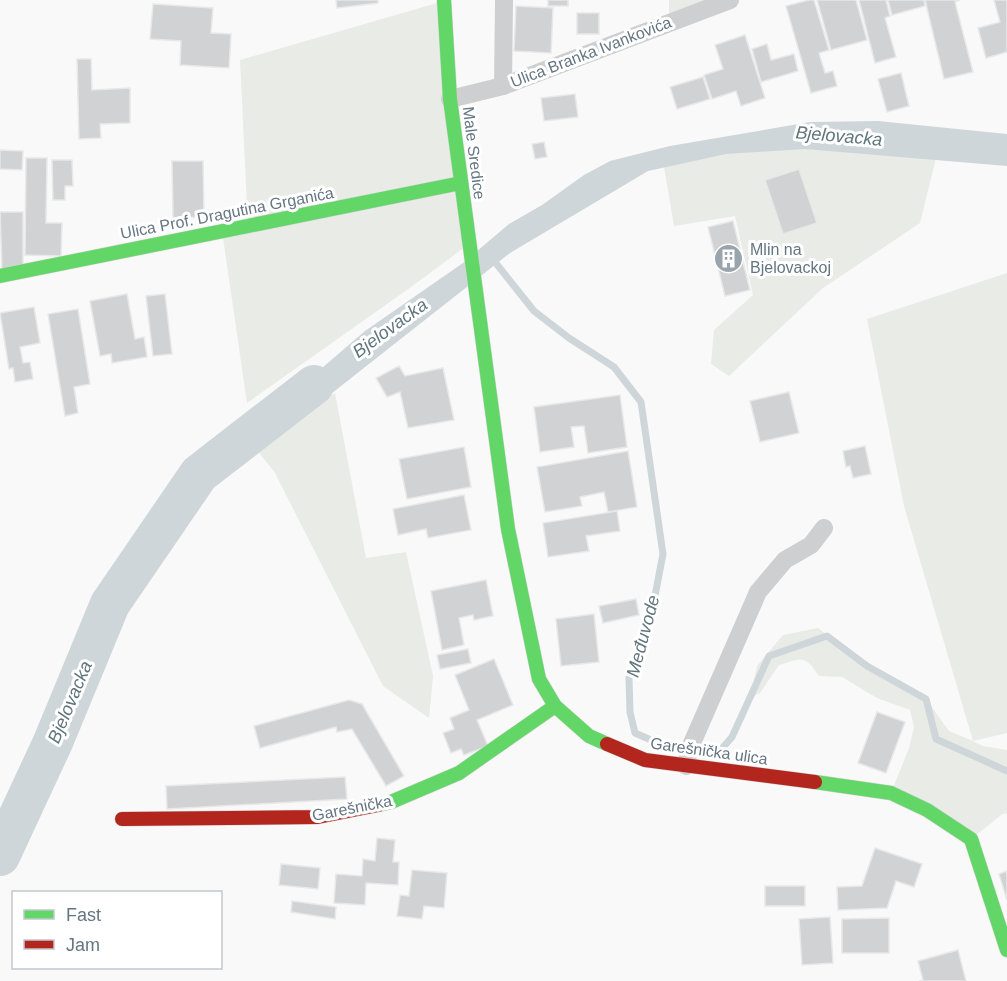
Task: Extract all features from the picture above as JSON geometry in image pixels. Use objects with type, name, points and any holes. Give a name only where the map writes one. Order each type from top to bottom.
[{"type":"main road","name":"Male Sredice","points":[[444,0],[450,99],[479,307]]},
{"type":"main road","name":"Ulica Prof. Dragutina Grganića","points":[[0,276],[461,183]]},
{"type":"main road","name":"Garešnička ulica","points":[[479,307],[508,529],[539,679],[555,706],[590,736],[645,760],[891,793],[927,810],[971,839],[1007,950]]},
{"type":"main road","name":"Garešnička","points":[[123,819],[318,817],[391,802],[459,773],[555,706]]},
{"type":"street","points":[[503,86],[504,0]]},
{"type":"street","name":"Ulica Branka Ivankovića","points":[[450,99],[503,86],[730,0]]},
{"type":"street","points":[[686,766],[689,750],[758,592],[785,560],[811,545],[824,528]]},
{"type":"shaded area","points":[[669,0],[733,0],[669,23]]},
{"type":"shaded area","points":[[444,1],[469,244],[247,403],[222,231],[248,226],[240,60]]},
{"type":"shaded area","points":[[791,130],[939,146],[920,223],[823,288],[729,376],[711,364],[714,330],[753,295],[735,216],[674,226],[662,155]]},
{"type":"shaded area","points":[[1007,273],[1007,733],[973,741],[904,506],[867,319]]},
{"type":"shaded area","points":[[335,393],[366,558],[406,552],[433,676],[429,718],[383,686],[275,473],[251,442],[291,416]]},
{"type":"shaded area","points":[[818,628],[867,666],[926,699],[949,731],[983,746],[1007,750],[1007,814],[1004,813],[971,839],[891,793],[909,748],[914,727],[910,710],[877,698],[842,677],[819,676],[810,664],[802,660],[779,665],[760,693],[750,698],[757,666],[783,635]]},
{"type":"water","points":[[878,121],[1007,134],[1007,166],[805,149],[726,154],[648,171],[510,253],[280,434],[263,402],[315,374],[365,331],[463,263],[509,224],[542,205],[584,175],[610,161],[670,146],[810,122]]},
{"type":"building","points":[[336,0],[378,0],[378,3],[337,8]]},
{"type":"building","points":[[548,0],[568,0],[568,6],[548,6]]},
{"type":"building","points":[[814,0],[829,50],[819,53],[825,73],[833,71],[837,86],[811,93],[786,6]]},
{"type":"building","points":[[817,0],[856,0],[867,40],[831,50]]},
{"type":"building","points":[[859,0],[886,0],[890,16],[885,18],[896,57],[875,63]]},
{"type":"building","points":[[888,0],[924,0],[925,6],[892,15]]},
{"type":"building","points":[[925,0],[960,0],[955,2],[973,72],[944,79]]},
{"type":"building","points":[[994,0],[1007,0],[1007,52],[986,58],[978,28],[1000,22]]},
{"type":"building","points":[[153,4],[213,8],[211,33],[231,34],[229,68],[180,65],[181,41],[150,39]]},
{"type":"building","points":[[516,6],[553,8],[551,53],[514,51]]},
{"type":"building","points":[[577,13],[599,13],[599,34],[577,34]]},
{"type":"building","points":[[745,35],[765,98],[741,106],[736,91],[712,99],[704,75],[723,69],[715,45]]},
{"type":"building","points":[[767,44],[771,60],[794,54],[798,71],[761,82],[752,49]]},
{"type":"building","points":[[77,59],[91,59],[92,90],[130,88],[130,123],[100,124],[101,138],[79,139]]},
{"type":"building","points":[[901,73],[909,106],[887,112],[878,79]]},
{"type":"building","points":[[703,77],[710,99],[677,109],[670,87]]},
{"type":"building","points":[[575,94],[578,117],[544,121],[541,98]]},
{"type":"building","points":[[544,142],[547,157],[535,159],[532,144]]},
{"type":"building","points":[[0,150],[23,151],[22,170],[0,169]]},
{"type":"building","points":[[26,158],[47,158],[46,223],[62,223],[61,256],[25,255]]},
{"type":"building","points":[[52,160],[72,160],[73,186],[65,186],[65,200],[53,200]]},
{"type":"building","points":[[172,161],[203,161],[204,217],[173,218]]},
{"type":"building","points":[[799,169],[817,223],[783,234],[765,180]]},
{"type":"building","points":[[0,212],[23,212],[23,269],[2,269]]},
{"type":"building","name":"Mlin na Bjelovackoj","points":[[733,221],[750,290],[725,296],[708,227]]},
{"type":"building","points":[[127,294],[135,339],[144,337],[147,357],[112,363],[111,354],[100,356],[90,301]]},
{"type":"building","points":[[165,294],[172,354],[153,356],[146,296]]},
{"type":"building","points":[[34,307],[40,343],[20,347],[23,363],[30,362],[33,379],[15,382],[13,368],[9,369],[0,313]]},
{"type":"building","points":[[78,309],[90,384],[74,387],[78,413],[65,416],[48,314]]},
{"type":"building","points":[[399,366],[405,376],[443,368],[454,420],[408,428],[400,392],[387,397],[376,378]]},
{"type":"building","points":[[789,392],[799,433],[760,442],[750,401]]},
{"type":"building","points":[[620,395],[627,447],[588,453],[584,426],[571,427],[574,447],[540,452],[534,407]]},
{"type":"building","points":[[865,446],[871,474],[853,478],[850,466],[846,467],[843,451]]},
{"type":"building","points":[[464,447],[471,487],[407,499],[399,459]]},
{"type":"building","points":[[628,451],[637,507],[608,512],[604,492],[580,497],[582,506],[545,512],[537,467]]},
{"type":"building","points":[[464,495],[471,530],[428,538],[426,529],[398,535],[393,509]]},
{"type":"building","points":[[617,511],[620,531],[586,536],[589,551],[548,557],[543,523]]},
{"type":"building","points":[[486,580],[493,616],[474,620],[473,615],[459,618],[464,645],[442,650],[431,591]]},
{"type":"building","points":[[636,599],[639,615],[603,623],[599,606]]},
{"type":"building","points":[[594,614],[599,662],[561,666],[556,619]]},
{"type":"building","points":[[468,649],[471,663],[440,669],[437,655]]},
{"type":"building","points":[[494,659],[513,705],[477,720],[488,746],[464,755],[461,749],[451,753],[443,733],[454,729],[450,718],[469,710],[455,675]]},
{"type":"building","points":[[349,700],[362,704],[404,776],[386,786],[352,729],[337,732],[336,727],[260,748],[254,726]]},
{"type":"building","points":[[877,712],[905,722],[886,773],[858,763]]},
{"type":"building","points":[[345,777],[347,799],[167,809],[166,786]]},
{"type":"building","points":[[377,838],[395,840],[393,862],[399,862],[398,885],[366,883],[365,905],[334,903],[336,874],[362,876],[363,859],[375,861]]},
{"type":"building","points":[[875,848],[922,864],[914,887],[896,881],[887,908],[838,910],[837,887],[862,886]]},
{"type":"building","points":[[281,864],[320,868],[318,889],[279,885]]},
{"type":"building","points":[[412,870],[447,873],[444,908],[424,906],[422,919],[397,916],[400,895],[409,896]]},
{"type":"building","points":[[1007,871],[1007,900],[999,874]]},
{"type":"building","points":[[765,886],[805,886],[805,906],[765,906]]},
{"type":"building","points":[[292,901],[336,907],[335,919],[291,912]]},
{"type":"building","points":[[830,917],[833,963],[802,965],[799,919]]},
{"type":"building","points":[[889,918],[889,953],[842,953],[842,919]]},
{"type":"building","points":[[958,950],[966,981],[919,981],[923,980],[918,961]]},
{"type":"waterway","name":"Međuvode","points":[[491,257],[534,311],[569,338],[614,367],[641,402],[663,554],[654,601],[629,678],[630,712],[635,733],[669,748],[718,753],[732,737],[769,656],[827,636],[867,666],[926,699],[936,739],[1007,771]]},
{"type":"waterway","name":"Bjelovacka","points":[[0,856],[53,742],[110,604],[199,474],[314,385]]},
{"type":"traffic: fast","points":[[444,0],[450,99],[508,529],[539,679],[555,706],[589,736],[607,744]]},
{"type":"traffic: fast","points":[[0,276],[461,183]]},
{"type":"traffic: fast","points":[[378,805],[391,802],[459,773],[555,706]]},
{"type":"traffic: fast","points":[[815,782],[891,793],[927,810],[971,839],[1007,950]]},
{"type":"traffic: jam","points":[[607,744],[645,760],[815,782]]},
{"type":"traffic: jam","points":[[122,819],[318,817],[378,805]]},
{"type":"place","name":"Mlin na Bjelovackoj","points":[[729,258]]}]
